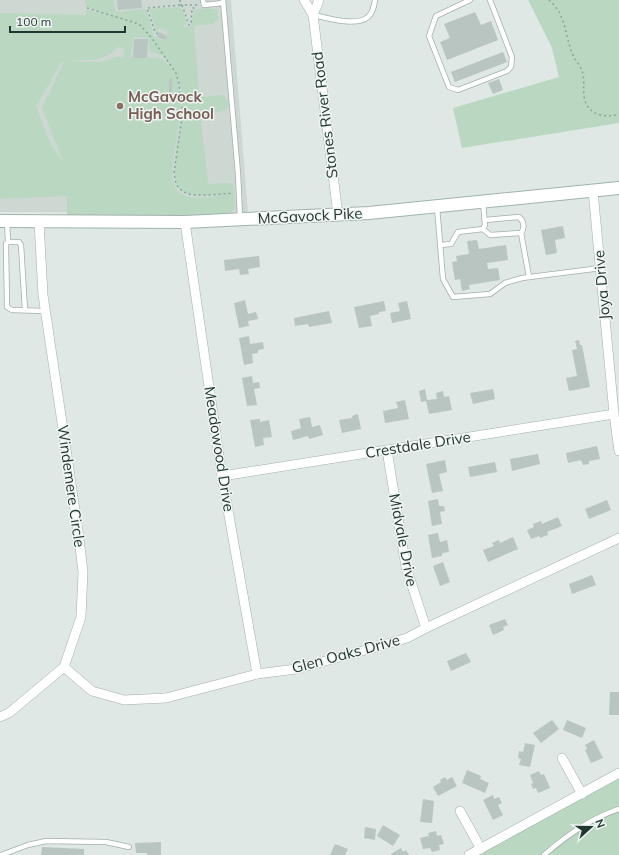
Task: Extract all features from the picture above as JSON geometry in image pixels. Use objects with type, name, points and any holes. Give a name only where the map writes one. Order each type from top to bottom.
[{"type":"main road","name":"McGavock Pike","points":[[4,221],[185,222],[338,215],[437,207],[619,188]]},
{"type":"street","points":[[304,0],[313,15]]},
{"type":"street","points":[[313,15],[319,0]]},
{"type":"street","name":"Stones River Road","points":[[313,15],[338,215]]},
{"type":"street","name":"Joya Drive","points":[[593,191],[614,414],[619,451]]},
{"type":"street","name":"Windemere Circle","points":[[39,222],[45,311],[83,572],[81,617],[64,667]]},
{"type":"street","name":"Meadowood Drive","points":[[185,222],[222,476],[257,674]]},
{"type":"street","name":"Crestdale Drive","points":[[222,476],[614,414]]},
{"type":"street","name":"Midvale Drive","points":[[387,450],[406,567],[426,628]]},
{"type":"street","name":"Glen Oaks Drive","points":[[64,667],[92,691],[124,700],[166,698],[257,674],[296,669],[408,638],[426,628],[619,538]]},
{"type":"street","points":[[0,717],[10,713],[64,667]]},
{"type":"street","points":[[562,758],[582,794]]},
{"type":"street","points":[[469,855],[619,773]]},
{"type":"street","points":[[460,811],[481,849]]},
{"type":"lane","points":[[313,15],[353,22],[363,20],[369,17],[375,0]]},
{"type":"lane","points":[[470,0],[436,16],[428,36],[449,87],[458,90],[507,71],[511,68],[512,57],[490,0]]},
{"type":"lane","points":[[204,2],[223,2],[232,92],[240,219]]},
{"type":"lane","points":[[483,202],[485,220],[483,229]]},
{"type":"lane","points":[[437,207],[443,279],[453,297],[490,294],[504,283],[529,277],[601,268]]},
{"type":"lane","points":[[485,220],[519,217],[523,220],[524,230],[522,233],[529,277]]},
{"type":"lane","points":[[4,221],[8,242],[6,244],[7,307],[12,310],[45,311]]},
{"type":"lane","points":[[440,245],[451,244],[458,232],[483,229],[490,235],[522,233]]},
{"type":"lane","points":[[8,242],[19,242],[21,245],[24,310]]},
{"type":"lane","points":[[544,855],[562,839],[588,823],[619,809]]},
{"type":"lane","points":[[1,855],[28,845],[46,841],[106,842],[129,847]]},
{"type":"path","points":[[180,0],[189,25],[191,24],[192,8],[195,8]]},
{"type":"path","points":[[549,0],[560,15],[572,54],[583,72],[585,101],[590,108],[600,116],[619,114]]},
{"type":"path","points":[[158,34],[155,32],[147,8],[204,2]]},
{"type":"path","points":[[87,8],[139,24],[151,37],[176,73],[182,107],[174,174],[178,187],[182,191],[191,195],[239,193]]},
{"type":"shaded area","name":"McGavock High School","points":[[0,0],[231,0],[248,213],[0,212]]},
{"type":"green space","name":"McGavock High School","points":[[85,0],[113,0],[116,12],[146,9],[154,36],[164,41],[168,32],[159,28],[157,33],[156,32],[149,9],[180,7],[183,10],[187,24],[184,25],[184,27],[191,26],[193,11],[199,97],[222,95],[229,103],[228,108],[220,112],[200,114],[208,182],[209,184],[228,183],[233,185],[235,206],[231,212],[227,214],[212,215],[67,215],[67,196],[0,199],[0,13],[86,15],[86,10],[109,15],[86,7]],"holes":[[[133,37],[148,38],[150,51],[163,56],[172,68],[161,58],[128,57],[131,56]],[[118,47],[124,48],[124,57],[116,57],[101,62],[66,61],[94,60],[111,53]],[[62,61],[64,62],[42,108],[63,162],[51,145],[36,106]],[[178,81],[182,94],[182,117],[174,168],[177,186],[182,191],[191,195],[221,195],[201,198],[191,197],[181,194],[176,189],[173,180],[173,169],[180,115]]]},
{"type":"green space","points":[[528,0],[619,0],[619,123],[462,148],[453,108],[559,77],[552,48]]},
{"type":"green space","points":[[206,8],[218,10],[218,20],[212,24],[194,26],[194,10]]},
{"type":"green space","points":[[619,773],[619,855],[469,855]]},
{"type":"building","points":[[117,0],[141,0],[142,8],[118,10]]},
{"type":"building","points":[[475,12],[481,25],[491,21],[498,40],[447,60],[440,42],[450,38],[444,24]]},
{"type":"building","points":[[159,32],[167,36],[165,40],[157,37]]},
{"type":"building","points":[[134,39],[148,39],[147,58],[133,58]]},
{"type":"building","points":[[503,52],[507,62],[455,82],[451,72]]},
{"type":"building","points":[[169,79],[172,79],[172,94],[169,94]]},
{"type":"building","points":[[499,79],[503,90],[493,94],[488,83]]},
{"type":"building","points":[[563,226],[565,238],[555,240],[557,253],[546,255],[541,230]]},
{"type":"building","points":[[477,240],[479,249],[506,245],[508,260],[487,263],[488,269],[498,268],[500,280],[469,285],[470,289],[462,291],[460,279],[455,280],[452,262],[457,261],[456,256],[469,254],[467,241]]},
{"type":"building","points":[[259,256],[260,267],[248,269],[249,274],[240,275],[239,269],[225,271],[224,260]]},
{"type":"building","points":[[245,300],[248,314],[256,312],[258,319],[248,321],[249,326],[239,328],[234,303]]},
{"type":"building","points":[[384,301],[386,311],[370,316],[372,326],[359,328],[354,307]]},
{"type":"building","points":[[407,301],[411,319],[392,323],[390,313],[400,311],[398,303]]},
{"type":"building","points":[[329,311],[332,323],[309,327],[308,324],[295,326],[294,318]]},
{"type":"building","points":[[249,336],[250,344],[263,342],[264,349],[258,350],[258,353],[252,354],[253,363],[244,365],[239,338]]},
{"type":"building","points":[[579,340],[580,345],[582,345],[590,387],[569,391],[566,378],[577,376],[572,350],[577,349],[575,341]]},
{"type":"building","points":[[252,376],[253,383],[259,382],[260,388],[254,389],[257,405],[247,406],[242,378]]},
{"type":"building","points":[[425,389],[427,400],[437,399],[436,393],[443,391],[444,397],[449,396],[452,410],[429,414],[426,401],[421,402],[419,391]]},
{"type":"building","points":[[493,389],[495,399],[473,404],[470,393]]},
{"type":"building","points":[[405,400],[409,419],[385,423],[383,411],[398,408],[396,402]]},
{"type":"building","points":[[358,414],[361,429],[342,433],[339,420],[352,418],[352,416]]},
{"type":"building","points":[[310,417],[312,427],[320,425],[323,435],[309,439],[308,436],[293,440],[291,431],[301,428],[299,419]]},
{"type":"building","points":[[260,419],[260,422],[269,420],[272,437],[263,438],[264,445],[255,447],[250,420]]},
{"type":"building","points":[[597,446],[600,459],[589,461],[589,464],[583,465],[581,460],[568,463],[566,453]]},
{"type":"building","points":[[538,454],[540,464],[512,471],[510,459]]},
{"type":"building","points":[[445,460],[447,472],[439,474],[443,491],[432,493],[426,464]]},
{"type":"building","points":[[495,462],[497,472],[470,477],[468,467]]},
{"type":"building","points":[[438,499],[439,506],[444,506],[445,511],[440,512],[442,524],[432,526],[428,501]]},
{"type":"building","points":[[607,500],[611,510],[589,519],[585,509]]},
{"type":"building","points":[[558,517],[562,526],[547,532],[548,535],[531,539],[527,530],[534,527],[533,524],[541,521],[542,524]]},
{"type":"building","points":[[438,533],[440,542],[447,540],[449,552],[442,553],[442,556],[432,558],[428,535]]},
{"type":"building","points":[[513,537],[518,549],[488,562],[483,550],[494,546],[492,543],[499,540],[500,543]]},
{"type":"building","points":[[443,562],[450,582],[440,586],[433,566]]},
{"type":"building","points":[[592,575],[596,585],[572,594],[569,584]]},
{"type":"building","points":[[505,619],[508,625],[503,627],[504,630],[493,635],[489,625]]},
{"type":"building","points":[[466,653],[471,662],[451,671],[447,661]]},
{"type":"building","points":[[610,692],[619,692],[619,715],[609,715]]},
{"type":"building","points":[[552,720],[559,729],[541,743],[533,733]]},
{"type":"building","points":[[567,720],[586,728],[582,738],[563,730]]},
{"type":"building","points":[[594,740],[603,758],[591,763],[585,750],[587,749],[585,745]]},
{"type":"building","points":[[525,743],[535,745],[530,767],[519,765],[521,759],[518,758],[519,751],[523,752]]},
{"type":"building","points":[[467,770],[481,776],[480,779],[489,783],[485,793],[462,783]]},
{"type":"building","points":[[539,771],[541,775],[544,774],[550,788],[538,793],[536,788],[533,789],[531,784],[533,783],[530,775]]},
{"type":"building","points":[[445,777],[447,780],[452,777],[457,786],[438,796],[433,787],[441,782],[440,780]]},
{"type":"building","points":[[493,795],[494,799],[499,797],[502,803],[498,805],[503,815],[493,820],[483,800]]},
{"type":"building","points":[[423,799],[434,801],[432,823],[420,822]]},
{"type":"building","points":[[383,825],[400,835],[393,846],[377,836]]},
{"type":"building","points":[[365,827],[376,829],[375,840],[364,838]]},
{"type":"building","points":[[436,831],[437,836],[441,835],[444,844],[439,845],[440,850],[432,852],[430,848],[423,849],[420,838],[429,836],[428,833]]},
{"type":"building","points":[[161,842],[161,855],[136,853],[135,843]]},
{"type":"building","points":[[335,844],[348,849],[345,855],[330,855]]},
{"type":"building","points":[[42,847],[84,849],[84,855],[41,855]]},
{"type":"building","points":[[401,848],[403,852],[406,850],[409,855],[391,855],[391,854]]},
{"type":"place","name":"McGavock High School","points":[[120,106]]}]
